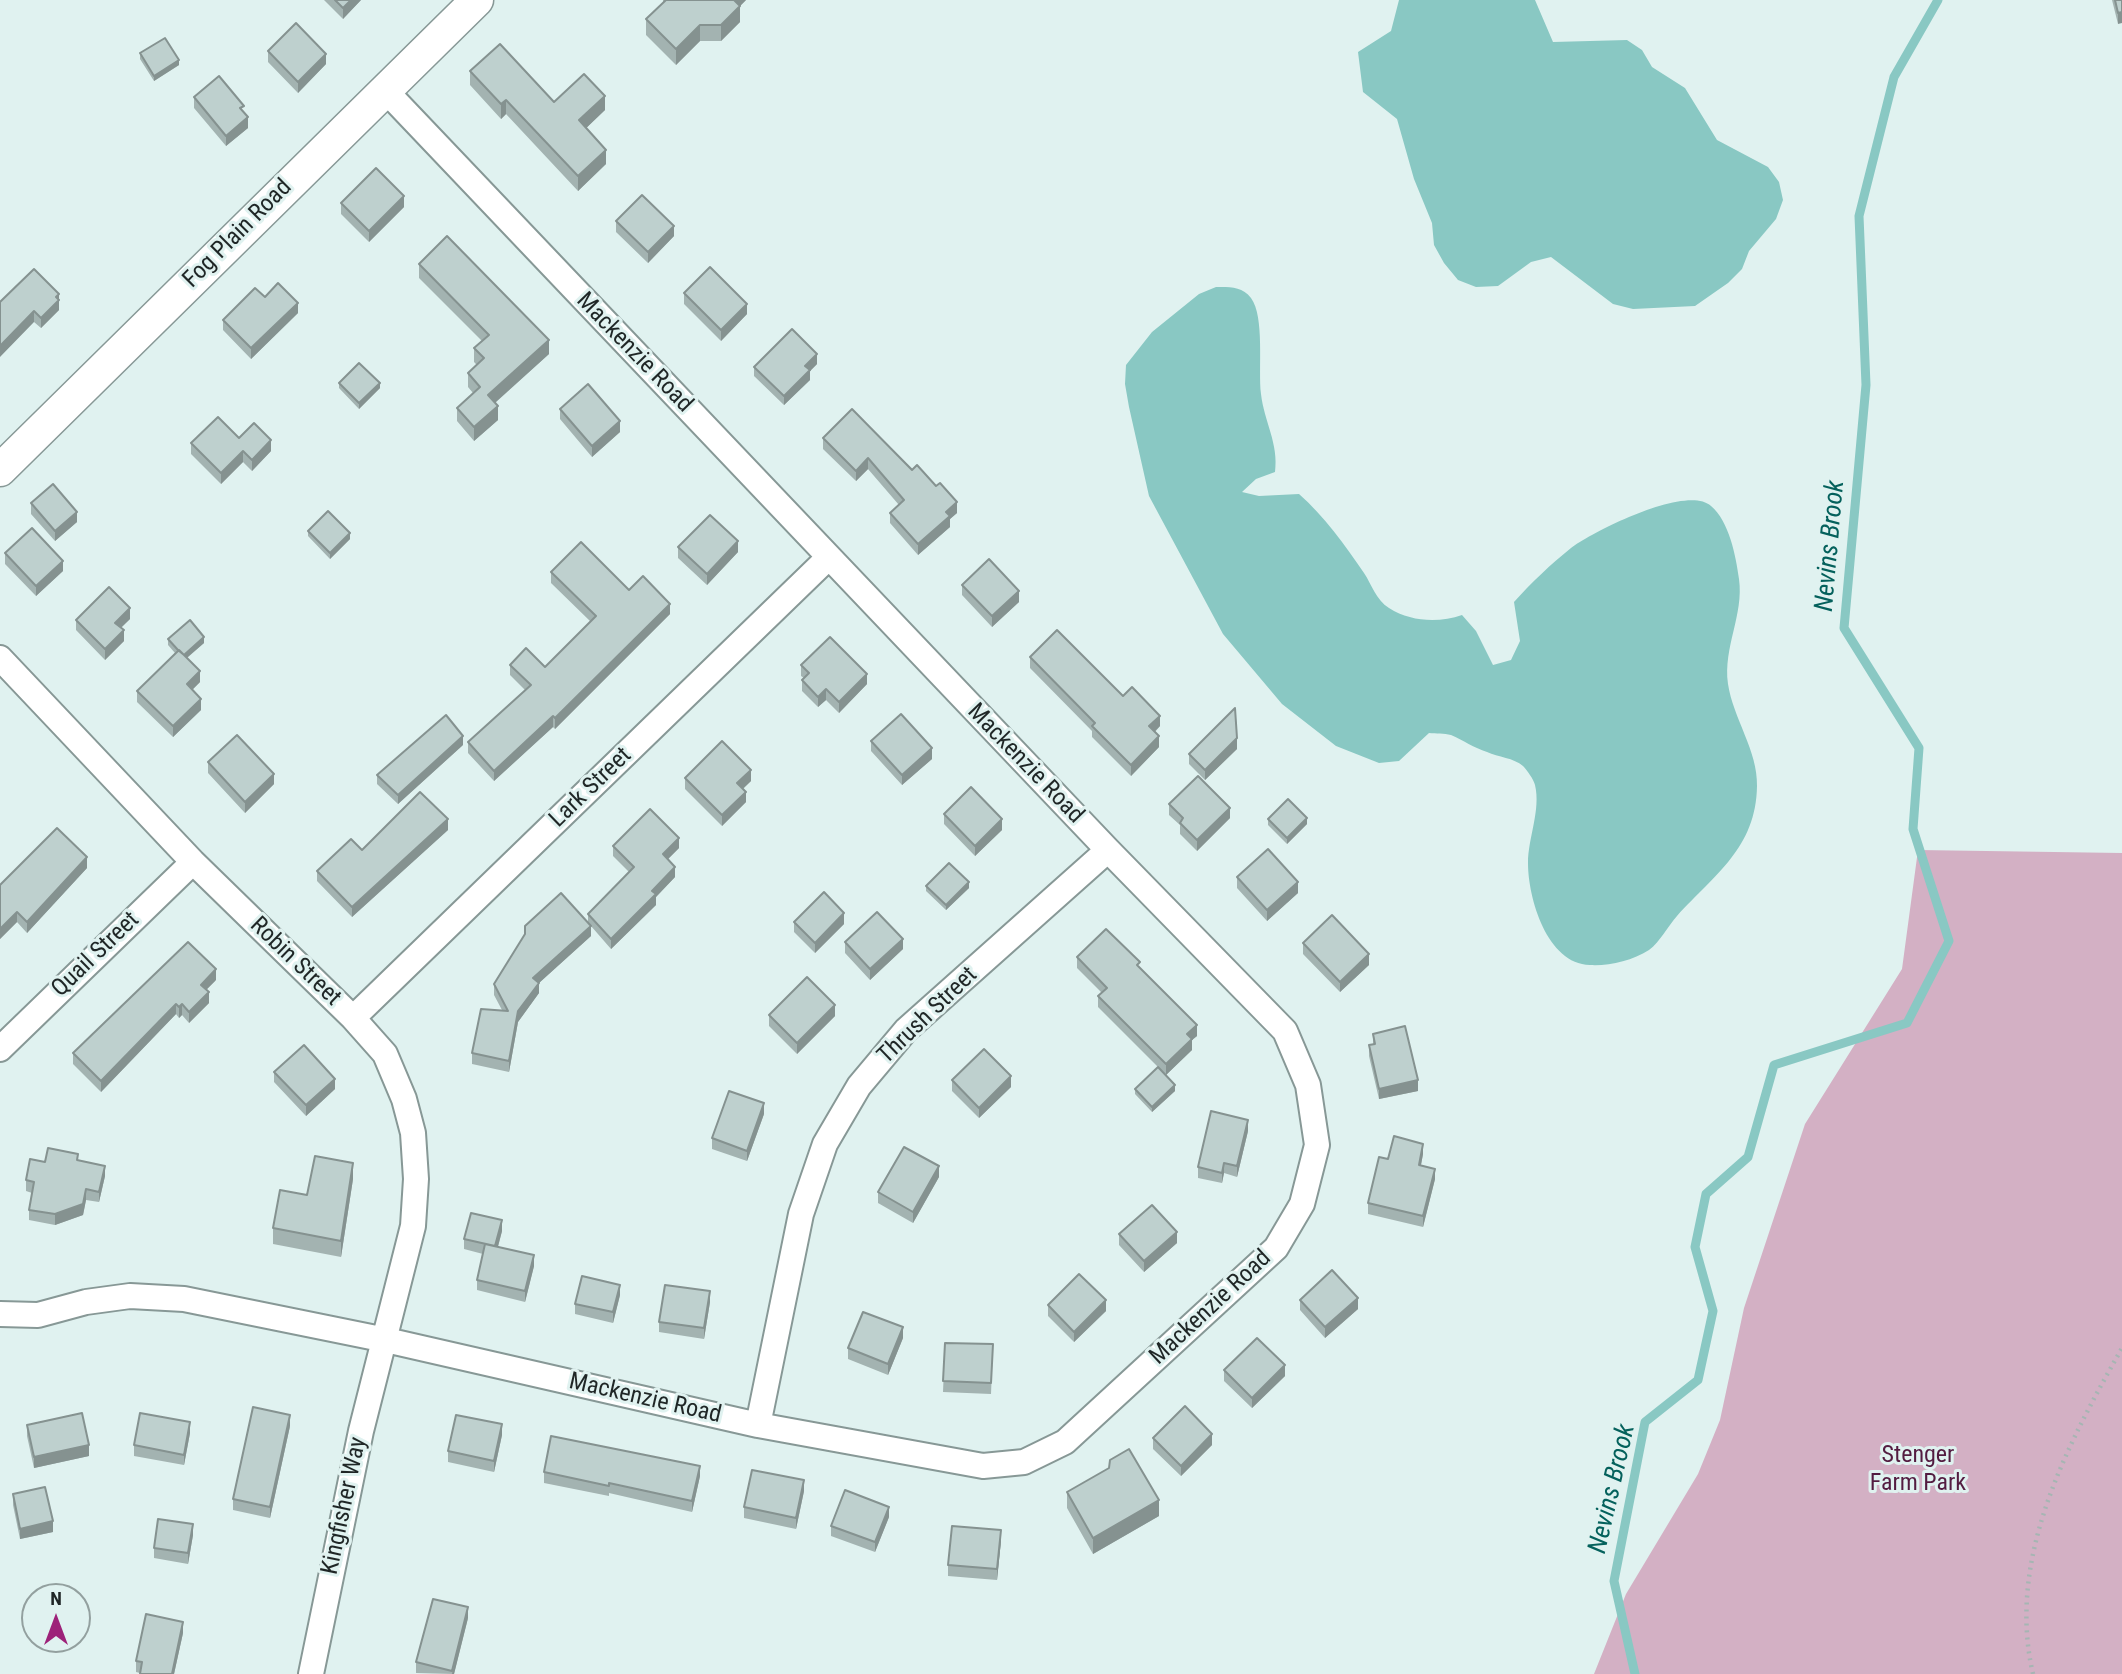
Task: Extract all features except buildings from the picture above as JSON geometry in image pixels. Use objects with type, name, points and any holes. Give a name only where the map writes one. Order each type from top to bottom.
[{"type":"street","name":"Fog Plain Road","points":[[0,470],[477,0]]},
{"type":"street","name":"Mackenzie Road","points":[[0,1314],[38,1315],[86,1302],[130,1296],[184,1299],[386,1340],[758,1425],[983,1466],[1024,1462],[1065,1442],[1276,1248],[1302,1204],[1317,1145],[1308,1085],[1285,1031],[828,558],[384,89]]},
{"type":"street","name":"Lark Street","points":[[353,1018],[828,558]]},
{"type":"street","name":"Robin Street","points":[[0,658],[193,862],[353,1018],[385,1054],[413,1133],[416,1179],[413,1226],[386,1340]]},
{"type":"street","name":"Thrush Street","points":[[758,1425],[801,1214],[825,1144],[859,1086],[906,1030],[1108,850]]},
{"type":"street","name":"Quail Street","points":[[0,1049],[9,1037],[193,862]]},
{"type":"street","name":"Kingfisher Way","points":[[311,1674],[360,1431],[386,1340]]},
{"type":"path","points":[[2033,1674],[2026,1644],[2028,1580],[2042,1518],[2076,1428],[2122,1348]]},
{"type":"green space","name":"Stenger Farm Park","points":[[1918,850],[2122,853],[2122,1674],[1594,1674],[1626,1594],[1698,1474],[1720,1420],[1744,1308],[1805,1124],[1902,969]]},
{"type":"water","points":[[1399,0],[1535,0],[1553,42],[1627,40],[1642,50],[1652,67],[1685,88],[1717,140],[1768,167],[1779,182],[1783,200],[1776,219],[1749,251],[1742,269],[1728,283],[1695,306],[1633,309],[1613,304],[1551,257],[1531,262],[1498,286],[1476,287],[1458,280],[1434,245],[1432,223],[1414,179],[1397,119],[1363,92],[1358,52],[1391,31]]},
{"type":"water","points":[[1216,287],[1244,291],[1255,307],[1260,344],[1261,394],[1275,452],[1275,472],[1256,479],[1242,492],[1259,496],[1299,494],[1342,542],[1385,605],[1406,616],[1425,620],[1462,615],[1476,631],[1493,665],[1511,660],[1520,641],[1514,602],[1549,567],[1583,540],[1641,512],[1682,501],[1699,501],[1711,506],[1723,520],[1734,550],[1740,592],[1728,657],[1728,684],[1754,760],[1757,786],[1755,808],[1749,827],[1731,858],[1649,950],[1620,962],[1590,965],[1575,962],[1562,954],[1551,942],[1536,910],[1529,877],[1528,863],[1536,795],[1533,780],[1523,766],[1446,734],[1429,733],[1399,761],[1379,763],[1336,746],[1282,704],[1223,634],[1149,496],[1125,384],[1126,365],[1152,332],[1199,294]]},
{"type":"waterway","name":"Nevins Brook","points":[[1635,1674],[1614,1581],[1645,1422],[1698,1380],[1713,1311],[1695,1247],[1706,1194],[1748,1157],[1774,1065],[1907,1023],[1949,941],[1913,829],[1919,748],[1844,628],[1866,385],[1859,216],[1894,77],[1938,0]]}]
